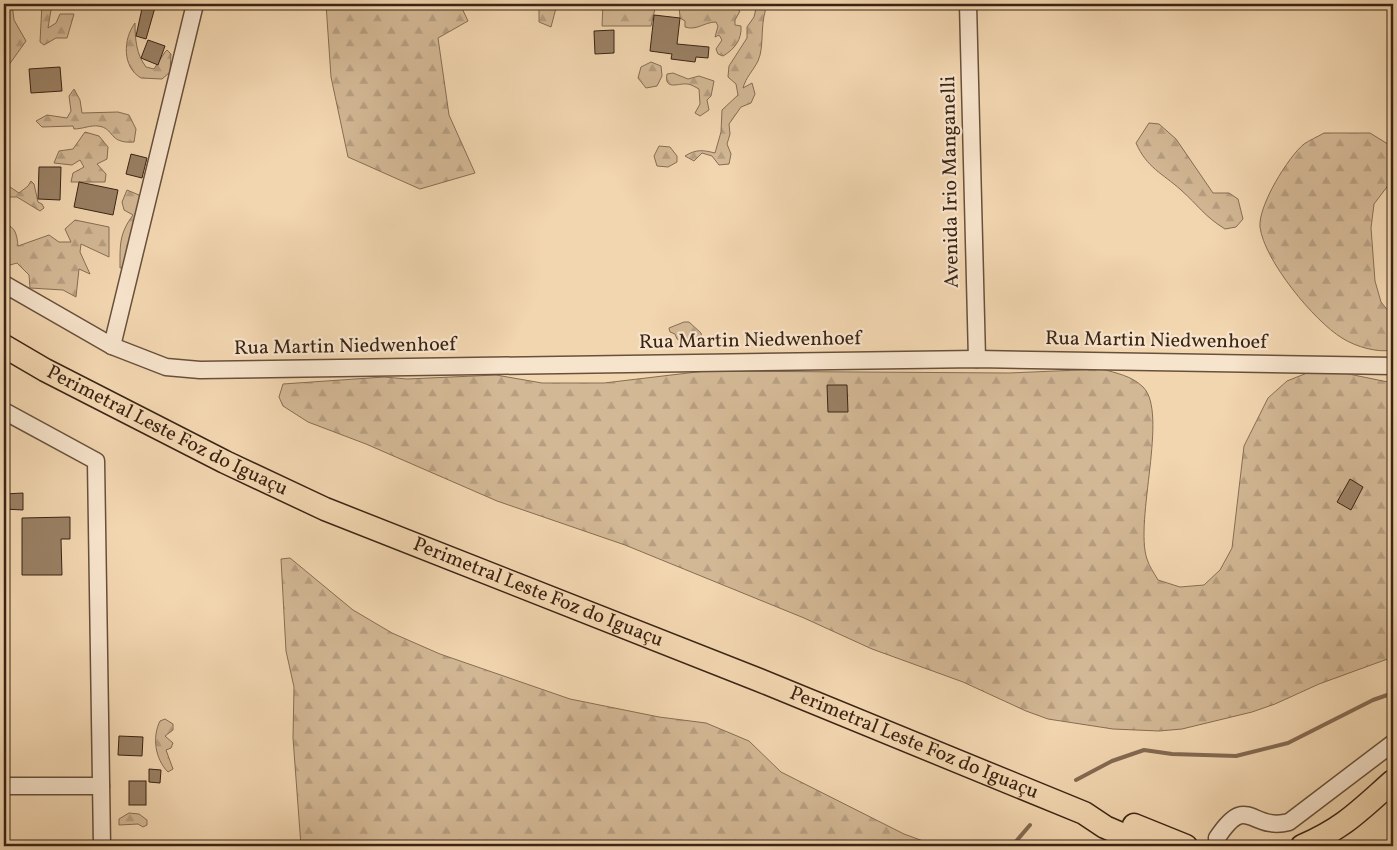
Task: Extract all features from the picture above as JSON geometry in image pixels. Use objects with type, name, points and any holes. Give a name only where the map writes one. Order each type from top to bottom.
[{"type":"highway","name":"Perimetral Leste Foz do Iguaçu","points":[[4,346],[45,370],[225,462],[325,510],[758,680],[1084,813],[1105,827],[1149,846]]},
{"type":"highway","points":[[1302,846],[1324,837],[1348,822],[1393,781]]},
{"type":"highway","name":"Perimetral Leste Foz do Iguaçu","points":[[1084,813],[1108,816],[1186,846]]},
{"type":"street","points":[[112,346],[195,4]]},
{"type":"street","name":"Avenida Irio Manganelli","points":[[968,4],[977,359]]},
{"type":"street","name":"Rua Martin Niedwenhoef","points":[[4,284],[112,346],[166,367],[200,370],[977,359],[1393,366]]},
{"type":"street","points":[[4,412],[96,461],[102,846]]},
{"type":"street","points":[[1217,838],[1228,820],[1238,815],[1248,815],[1272,824],[1289,822],[1393,743]]},
{"type":"street","points":[[4,786],[101,786]]},
{"type":"green space","points":[[4,4],[12,4],[14,20],[26,41],[6,69],[4,69]]},
{"type":"green space","points":[[42,4],[52,4],[48,28],[56,23],[60,14],[74,14],[67,38],[56,38],[44,45],[40,42]]},
{"type":"green space","points":[[326,4],[460,4],[468,21],[438,38],[449,115],[475,173],[420,189],[348,157],[331,77]]},
{"type":"green space","points":[[539,4],[560,4],[556,8],[551,27],[539,22]]},
{"type":"green space","points":[[603,4],[656,4],[651,26],[602,26]]},
{"type":"green space","points":[[679,4],[728,4],[740,11],[735,20],[735,25],[741,26],[737,43],[723,56],[718,54],[716,49],[722,40],[719,35],[715,37],[718,26],[716,22],[693,28],[685,27],[685,21],[680,18]]},
{"type":"green space","points":[[757,4],[768,4],[765,11],[760,55],[743,88],[752,83],[755,94],[751,103],[741,107],[729,124],[730,134],[727,144],[731,154],[729,164],[719,165],[712,156],[702,153],[694,161],[685,156],[700,151],[715,153],[721,132],[722,110],[738,95],[736,84],[728,77],[729,66],[747,38],[747,27],[754,17]]},
{"type":"green space","points":[[135,23],[138,51],[146,67],[154,69],[167,50],[171,54],[170,72],[162,79],[141,78],[130,67],[126,52],[128,37]]},
{"type":"green space","points":[[651,62],[661,66],[662,76],[657,86],[646,88],[638,78],[641,67]]},
{"type":"green space","points":[[673,73],[688,79],[699,76],[714,81],[711,96],[707,100],[709,110],[700,116],[695,113],[700,104],[699,89],[688,84],[672,85],[668,83],[667,74]]},
{"type":"green space","points":[[74,89],[80,100],[82,113],[118,112],[129,115],[136,129],[134,142],[120,141],[103,127],[92,126],[74,129],[73,126],[42,127],[36,121],[47,115],[67,118],[71,111],[69,96]]},
{"type":"green space","points":[[1149,123],[1159,124],[1176,139],[1213,193],[1229,193],[1238,199],[1243,219],[1236,227],[1225,229],[1218,224],[1150,164],[1140,152],[1136,143]]},
{"type":"green space","points":[[85,132],[99,136],[108,147],[107,159],[97,164],[106,174],[105,182],[71,182],[73,173],[84,167],[80,160],[72,165],[54,163],[59,151],[73,149]]},
{"type":"green space","points":[[1324,133],[1370,133],[1391,146],[1393,152],[1393,179],[1374,204],[1371,228],[1375,281],[1381,302],[1393,317],[1393,350],[1381,351],[1360,347],[1331,330],[1292,288],[1280,272],[1264,241],[1260,227],[1261,218],[1275,182],[1297,150]]},
{"type":"green space","points":[[659,146],[670,147],[677,156],[677,162],[668,167],[657,166],[654,156]]},
{"type":"green space","points":[[31,181],[34,184],[38,202],[44,208],[40,211],[17,197],[7,197],[4,200],[4,187],[10,187],[19,193]]},
{"type":"green space","points":[[127,190],[139,195],[141,218],[128,267],[120,268],[121,240],[125,228],[133,215],[124,210],[122,202]]},
{"type":"green space","points":[[75,220],[109,227],[109,257],[81,244],[80,252],[90,274],[79,269],[76,297],[63,290],[30,288],[29,275],[17,263],[10,265],[4,271],[4,224],[13,229],[18,246],[49,235],[59,242],[71,242],[65,229]]},
{"type":"green space","points":[[689,322],[701,333],[702,339],[692,343],[686,338],[682,341],[670,332],[669,328]]},
{"type":"green space","points":[[1102,369],[1134,380],[1143,387],[1150,400],[1153,419],[1144,542],[1148,562],[1158,580],[1180,587],[1204,585],[1220,570],[1232,548],[1244,446],[1268,398],[1287,381],[1307,373],[1329,370],[1393,383],[1393,657],[1319,684],[1252,712],[1182,729],[1159,731],[1113,729],[1048,719],[963,682],[872,649],[804,618],[625,545],[497,501],[366,444],[308,422],[283,406],[279,397],[283,384],[384,377],[407,379],[496,375],[542,383],[604,383],[705,371],[1009,373]]},
{"type":"green space","points":[[290,558],[353,610],[392,633],[440,654],[570,699],[659,717],[706,723],[749,741],[781,772],[904,834],[937,846],[301,846],[293,738],[294,687],[286,651],[281,559]]},
{"type":"green space","points":[[165,719],[173,724],[173,730],[165,736],[173,743],[171,748],[166,750],[173,769],[168,772],[160,761],[156,748],[158,727],[160,721]]},
{"type":"green space","points":[[129,813],[139,814],[147,820],[147,825],[143,827],[138,824],[119,825],[119,819]]},
{"type":"building","points":[[143,4],[156,4],[146,39],[136,36]]},
{"type":"building","points":[[654,15],[680,18],[677,44],[709,47],[708,58],[696,57],[695,62],[671,59],[672,54],[650,51]]},
{"type":"building","points":[[614,30],[614,53],[595,54],[594,31]]},
{"type":"building","points":[[148,40],[165,46],[158,65],[141,58]]},
{"type":"building","points":[[60,67],[62,91],[31,93],[29,69]]},
{"type":"building","points":[[131,154],[147,158],[142,178],[126,174]]},
{"type":"building","points":[[39,167],[61,167],[60,200],[38,199]]},
{"type":"building","points":[[79,182],[118,190],[113,215],[74,207]]},
{"type":"building","points":[[827,385],[847,385],[848,412],[828,412]]},
{"type":"building","points":[[1350,479],[1363,487],[1351,510],[1337,502]]},
{"type":"building","points":[[23,493],[23,510],[4,509],[4,494]]},
{"type":"building","points":[[70,517],[70,539],[61,539],[62,575],[22,575],[22,518]]},
{"type":"building","points":[[119,736],[143,737],[142,756],[118,755]]},
{"type":"building","points":[[149,769],[161,770],[160,783],[149,782]]},
{"type":"building","points":[[129,781],[146,781],[146,805],[129,805]]},
{"type":"waterway","points":[[1076,780],[1112,761],[1144,750],[1172,754],[1236,756],[1288,743],[1373,700],[1393,693]]},
{"type":"waterway","points":[[1012,846],[1030,825]]}]
